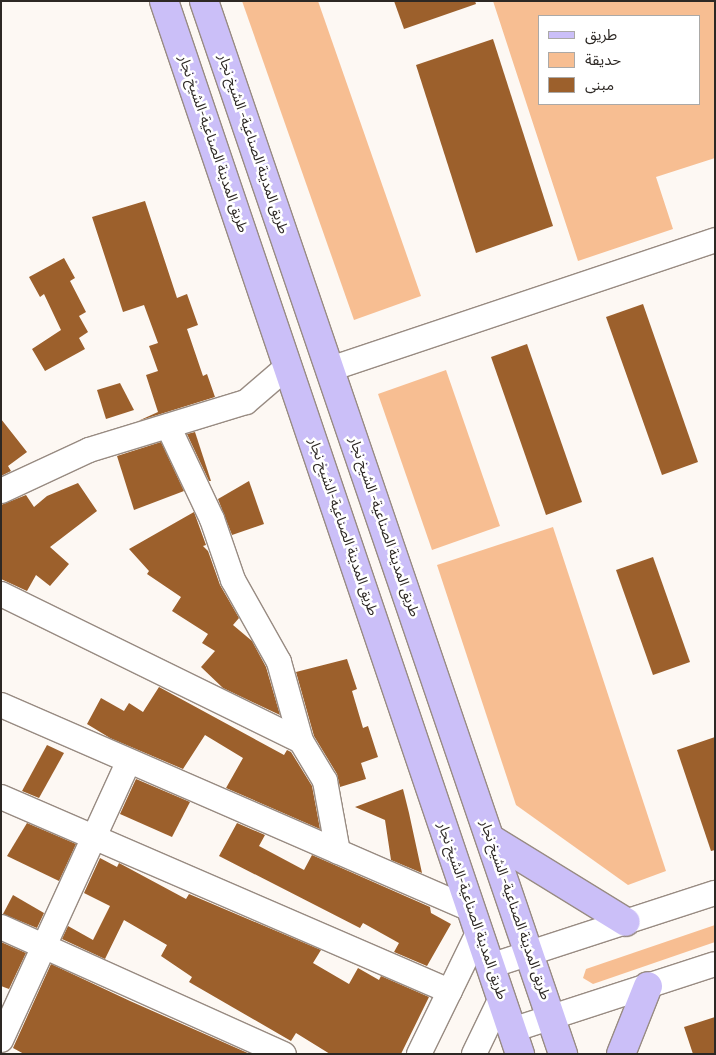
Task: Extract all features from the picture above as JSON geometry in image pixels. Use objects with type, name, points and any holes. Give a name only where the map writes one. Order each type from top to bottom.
[{"type":"main road","name":"طريق المدينة الصناعية-الشيخ نجار","points":[[164,1],[516,1042]]},
{"type":"main road","name":"طريق المدينة الصناعية- الشيخ نجار","points":[[204,1],[531,954],[563,1054]]},
{"type":"main road","points":[[491,839],[626,922]]},
{"type":"main road","points":[[621,1054],[648,986]]},
{"type":"street","points":[[330,369],[715,240]]},
{"type":"street","points":[[1,491],[89,450],[246,402],[288,366]]},
{"type":"street","points":[[168,426],[212,519],[233,580],[279,662],[301,741],[326,781],[338,852]]},
{"type":"street","points":[[1,594],[301,741]]},
{"type":"street","points":[[1,705],[338,852],[476,920],[450,991],[419,1054]]},
{"type":"street","points":[[1,1040],[128,762]]},
{"type":"street","points":[[1,797],[93,839],[450,991]]},
{"type":"street","points":[[490,966],[715,893]]},
{"type":"street","points":[[1,927],[284,1054]]},
{"type":"street","points":[[516,1042],[552,1018],[715,964]]},
{"type":"street","points":[[474,1054],[501,998]]},
{"type":"green space","points":[[242,1],[318,1],[421,296],[354,320]]},
{"type":"green space","points":[[493,1],[715,1],[715,158],[656,177],[673,229],[578,261]]},
{"type":"green space","points":[[446,370],[500,526],[432,550],[378,394]]},
{"type":"green space","points":[[553,527],[666,871],[628,885],[516,805],[437,565]]},
{"type":"green space","points":[[715,925],[715,942],[593,984],[583,978],[586,969]]},
{"type":"building","points":[[394,1],[475,1],[476,4],[404,29]]},
{"type":"building","points":[[493,39],[553,226],[476,253],[416,65]]},
{"type":"building","points":[[145,201],[177,298],[187,294],[198,325],[187,329],[203,376],[207,374],[215,397],[138,421],[158,412],[146,375],[158,371],[149,346],[158,343],[144,305],[123,312],[92,217]]},
{"type":"building","points":[[64,258],[75,278],[70,281],[86,312],[79,316],[88,332],[79,338],[85,349],[45,371],[32,349],[61,330],[44,294],[40,297],[29,277]]},
{"type":"building","points":[[643,304],[698,462],[662,475],[606,317]]},
{"type":"building","points":[[527,344],[582,502],[546,515],[491,357]]},
{"type":"building","points":[[120,383],[134,410],[106,419],[97,390]]},
{"type":"building","points":[[1,419],[27,452],[8,466],[11,471],[1,476]]},
{"type":"building","points":[[195,432],[211,481],[209,481],[187,434]]},
{"type":"building","points":[[161,442],[184,491],[134,510],[117,456]]},
{"type":"building","points":[[249,481],[264,524],[232,535],[218,499]]},
{"type":"building","points":[[78,483],[97,511],[50,547],[69,564],[50,586],[36,575],[27,591],[1,579],[1,505],[26,495],[34,507],[47,496]]},
{"type":"building","points":[[194,512],[206,545],[203,546],[208,551],[220,585],[239,618],[233,625],[252,641],[266,667],[280,715],[223,688],[201,667],[215,651],[202,643],[208,634],[172,611],[181,597],[147,574],[149,571],[129,549]]},
{"type":"building","points":[[653,557],[690,662],[653,675],[616,570]]},
{"type":"building","points":[[347,659],[357,689],[352,691],[363,728],[368,726],[378,757],[361,763],[366,779],[340,787],[337,774],[314,736],[296,672]]},
{"type":"building","points":[[159,687],[284,755],[287,750],[291,752],[312,786],[320,829],[226,788],[243,758],[205,735],[183,769],[110,738],[87,724],[101,698],[124,711],[129,703],[143,712]]},
{"type":"building","points":[[715,737],[715,850],[711,851],[677,750]]},
{"type":"building","points":[[47,745],[64,753],[39,798],[22,791]]},
{"type":"building","points":[[136,779],[190,802],[172,837],[120,814]]},
{"type":"building","points":[[403,789],[422,873],[391,860],[385,820],[355,807]]},
{"type":"building","points":[[27,823],[76,844],[59,881],[7,856]]},
{"type":"building","points":[[237,823],[265,835],[259,846],[304,870],[312,855],[430,907],[431,913],[451,924],[427,966],[394,952],[399,943],[363,923],[360,928],[219,856]]},
{"type":"building","points":[[100,858],[117,867],[119,863],[186,899],[189,894],[321,950],[313,963],[349,984],[358,968],[379,980],[381,976],[429,997],[401,1054],[330,1054],[296,1033],[291,1041],[189,982],[192,977],[161,956],[167,945],[124,920],[105,959],[62,939],[68,926],[93,940],[110,906],[84,893]]},
{"type":"building","points":[[13,895],[44,913],[37,928],[3,914]]},
{"type":"building","points":[[1,942],[26,953],[9,989],[1,986]]},
{"type":"building","points":[[51,964],[250,1054],[24,1054],[13,1048]]},
{"type":"building","points":[[715,1017],[715,1054],[693,1054],[684,1027]]}]
